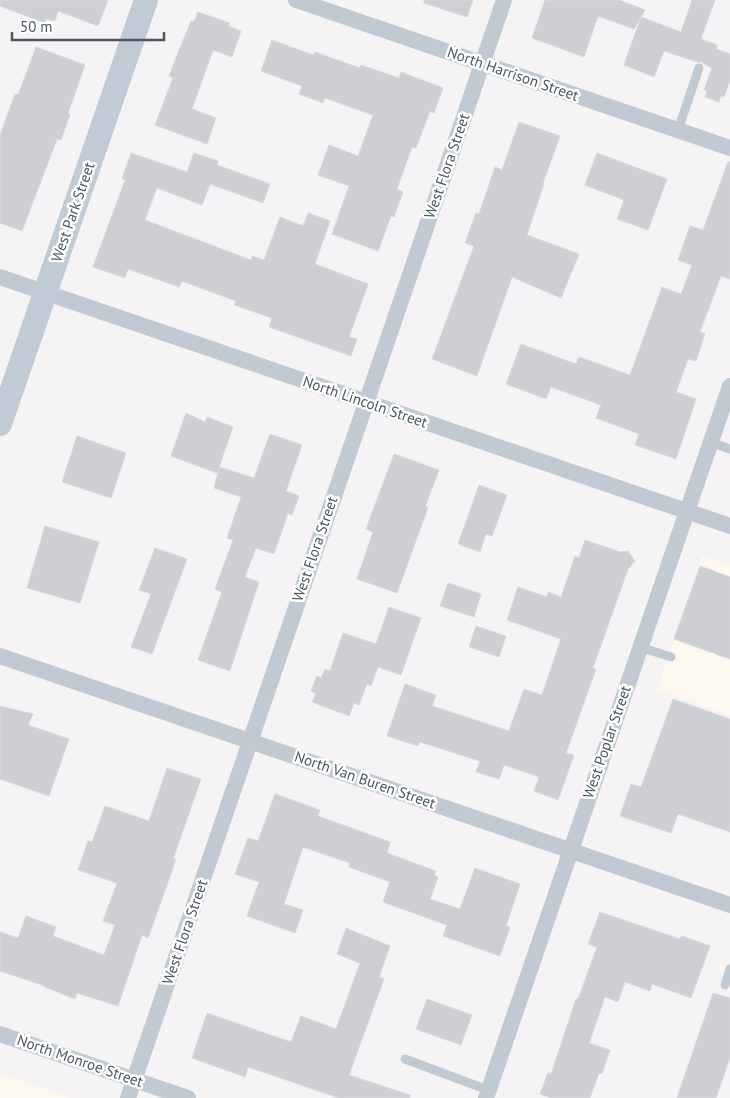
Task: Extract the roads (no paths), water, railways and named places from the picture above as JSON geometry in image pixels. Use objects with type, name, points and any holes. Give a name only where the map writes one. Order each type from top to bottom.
[{"type":"street","name":"West Park Street","points":[[0,424],[146,0]]},
{"type":"street","name":"North Harrison Street","points":[[296,0],[730,148]]},
{"type":"street","name":"West Flora Street","points":[[128,1098],[504,0]]},
{"type":"street","name":"North Lincoln Street","points":[[0,277],[730,526]]},
{"type":"street","name":"West Poplar Street","points":[[487,1094],[730,386]]},
{"type":"street","name":"North Van Buren Street","points":[[0,656],[730,905]]},
{"type":"street","name":"North Monroe Street","points":[[0,1034],[188,1098]]},
{"type":"lane","points":[[678,130],[699,68]]},
{"type":"lane","points":[[710,442],[730,449]]},
{"type":"lane","points":[[640,647],[671,657]]},
{"type":"lane","points":[[726,985],[730,969]]},
{"type":"lane","points":[[405,1059],[487,1094]]}]
